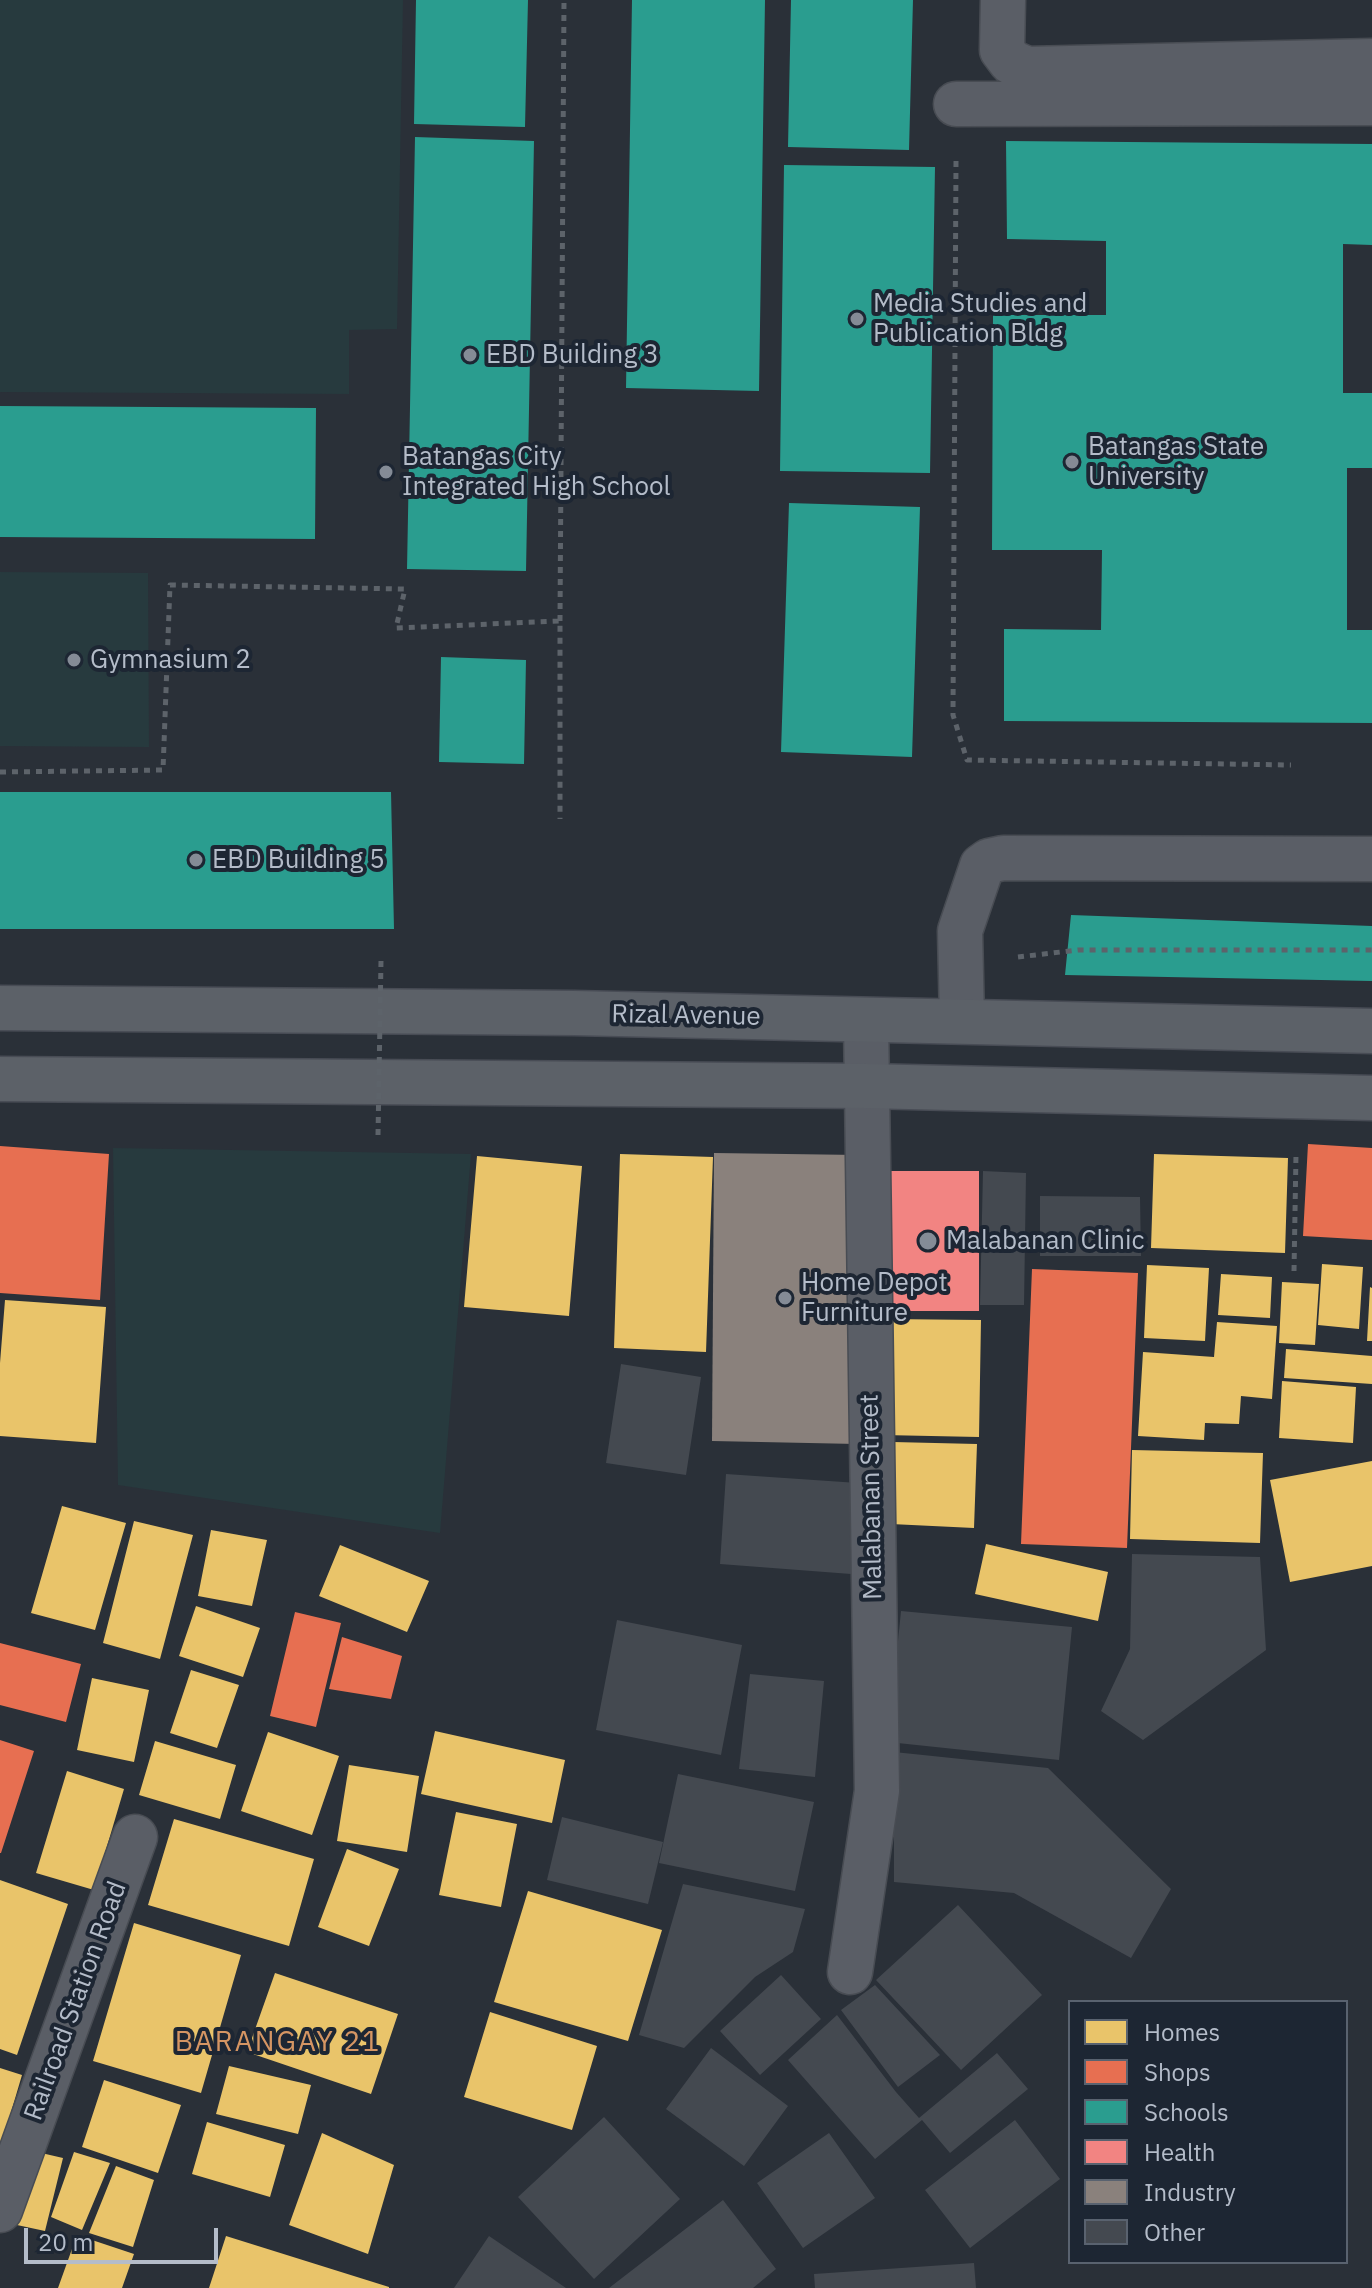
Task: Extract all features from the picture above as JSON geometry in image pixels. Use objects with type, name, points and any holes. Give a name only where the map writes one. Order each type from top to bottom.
[{"type":"main road","name":"Rizal Avenue","points":[[0,1008],[574,1013],[1372,1031]]},
{"type":"main road","points":[[0,1079],[866,1086],[1372,1098]]},
{"type":"street","points":[[1003,0],[1002,50],[1011,62],[1027,69],[1372,61]]},
{"type":"street","points":[[956,104],[1372,103]]},
{"type":"street","points":[[962,1021],[960,931],[982,866],[989,861],[1003,858],[1372,859]]},
{"type":"street","name":"Malabanan Street","points":[[850,1972],[877,1791],[866,1021]]},
{"type":"street","name":"Railroad Station Road","points":[[0,2210],[135,1837]]},
{"type":"path","points":[[560,819],[564,0]]},
{"type":"path","points":[[956,104],[953,715],[967,760],[1291,765]]},
{"type":"path","points":[[0,772],[163,770],[170,585],[405,589],[396,628],[560,621]]},
{"type":"path","points":[[1078,950],[1372,950]]},
{"type":"path","points":[[378,1135],[381,961]]},
{"type":"path","points":[[1294,1271],[1297,1097]]},
{"type":"green space","points":[[0,0],[403,0],[397,329],[349,330],[349,394],[0,392]]},
{"type":"green space","name":"Gymnasium 2","points":[[0,572],[148,573],[149,747],[0,746]]},
{"type":"green space","points":[[113,1148],[471,1154],[440,1533],[118,1485]]},
{"type":"building: Homes","points":[[620,1154],[713,1157],[706,1352],[614,1348]]},
{"type":"building: Homes","points":[[1154,1154],[1288,1158],[1285,1253],[1151,1248]]},
{"type":"building: Homes","points":[[477,1156],[582,1166],[569,1316],[464,1307]]},
{"type":"building: Homes","points":[[1322,1264],[1363,1267],[1359,1329],[1318,1325]]},
{"type":"building: Homes","points":[[1147,1265],[1209,1268],[1205,1341],[1144,1338]]},
{"type":"building: Homes","points":[[1221,1274],[1272,1277],[1270,1318],[1218,1315]]},
{"type":"building: Homes","points":[[1282,1282],[1319,1284],[1315,1345],[1279,1343]]},
{"type":"building: Homes","points":[[1370,1287],[1372,1341],[1367,1341]]},
{"type":"building: Homes","points":[[5,1300],[106,1307],[96,1443],[0,1436],[0,1363]]},
{"type":"building: Homes","points":[[885,1319],[981,1320],[979,1437],[883,1435]]},
{"type":"building: Homes","points":[[1217,1322],[1277,1326],[1272,1399],[1241,1396],[1239,1424],[1205,1423],[1204,1440],[1138,1436],[1143,1352],[1214,1357]]},
{"type":"building: Homes","points":[[1286,1349],[1372,1356],[1372,1384],[1284,1378]]},
{"type":"building: Homes","points":[[1282,1381],[1356,1387],[1353,1443],[1279,1438]]},
{"type":"building: Homes","points":[[893,1442],[977,1444],[974,1528],[891,1524]]},
{"type":"building: Homes","points":[[1132,1450],[1263,1453],[1260,1543],[1130,1539]]},
{"type":"building: Homes","points":[[1372,1461],[1372,1566],[1290,1582],[1270,1480]]},
{"type":"building: Homes","points":[[62,1506],[126,1523],[95,1630],[31,1613]]},
{"type":"building: Homes","points":[[134,1521],[193,1535],[160,1659],[103,1643]]},
{"type":"building: Homes","points":[[211,1530],[267,1540],[252,1606],[198,1596]]},
{"type":"building: Homes","points":[[986,1544],[1108,1572],[1098,1621],[975,1594]]},
{"type":"building: Homes","points":[[340,1545],[429,1581],[407,1632],[319,1596]]},
{"type":"building: Homes","points":[[196,1606],[260,1628],[243,1677],[179,1656]]},
{"type":"building: Homes","points":[[191,1670],[239,1685],[217,1748],[170,1733]]},
{"type":"building: Homes","points":[[92,1678],[149,1690],[134,1762],[77,1750]]},
{"type":"building: Homes","points":[[435,1731],[565,1760],[552,1823],[421,1794]]},
{"type":"building: Homes","points":[[268,1732],[339,1756],[312,1835],[241,1811]]},
{"type":"building: Homes","points":[[155,1741],[236,1765],[220,1819],[139,1795]]},
{"type":"building: Homes","points":[[349,1765],[419,1776],[407,1852],[337,1841]]},
{"type":"building: Homes","points":[[67,1771],[124,1789],[94,1890],[36,1873]]},
{"type":"building: Homes","points":[[456,1812],[517,1824],[501,1907],[439,1895]]},
{"type":"building: Homes","points":[[174,1819],[314,1859],[289,1946],[148,1905]]},
{"type":"building: Homes","points":[[347,1849],[399,1869],[369,1946],[318,1927]]},
{"type":"building: Homes","points":[[0,1880],[68,1904],[17,2055],[0,2049]]},
{"type":"building: Homes","points":[[528,1891],[662,1930],[628,2041],[494,2002]]},
{"type":"building: Homes","points":[[134,1923],[241,1955],[201,2093],[93,2061]]},
{"type":"building: Homes","points":[[275,1973],[398,2014],[371,2094],[247,2052]]},
{"type":"building: Homes","points":[[490,2012],[597,2046],[572,2130],[464,2097]]},
{"type":"building: Homes","points":[[229,2066],[311,2085],[298,2134],[216,2114]]},
{"type":"building: Homes","points":[[0,2068],[22,2075],[1,2146],[0,2146]]},
{"type":"building: Homes","points":[[104,2080],[181,2105],[158,2173],[82,2147]]},
{"type":"building: Homes","points":[[207,2122],[285,2145],[270,2197],[192,2174]]},
{"type":"building: Homes","points":[[322,2133],[394,2165],[368,2254],[289,2225]]},
{"type":"building: Homes","points":[[37,2152],[63,2158],[45,2231],[17,2225]]},
{"type":"building: Homes","points":[[74,2152],[110,2163],[82,2230],[51,2217]]},
{"type":"building: Homes","points":[[116,2166],[154,2180],[133,2247],[89,2233]]},
{"type":"building: Homes","points":[[77,2235],[134,2254],[122,2288],[58,2288]]},
{"type":"building: Homes","points":[[226,2236],[389,2287],[389,2288],[209,2288]]},
{"type":"building: Shops","points":[[1308,1144],[1372,1148],[1372,1240],[1303,1236]]},
{"type":"building: Shops","points":[[0,1146],[109,1154],[100,1300],[0,1293]]},
{"type":"building: Shops","points":[[1032,1269],[1138,1273],[1127,1548],[1021,1544]]},
{"type":"building: Shops","points":[[295,1612],[341,1623],[316,1727],[270,1716]]},
{"type":"building: Shops","points":[[342,1637],[402,1656],[391,1699],[329,1689]]},
{"type":"building: Shops","points":[[0,1643],[81,1664],[66,1722],[0,1705]]},
{"type":"building: Shops","points":[[0,1740],[34,1751],[1,1853],[0,1853]]},
{"type":"building: Schools","points":[[416,0],[528,0],[525,127],[414,124]]},
{"type":"building: Schools","points":[[632,0],[765,0],[759,391],[626,388]]},
{"type":"building: Schools","points":[[791,0],[913,0],[909,150],[788,147]]},
{"type":"building: Schools","name":"EBD Building 3","points":[[415,137],[534,141],[526,571],[407,569]]},
{"type":"building: Schools","points":[[1006,141],[1372,144],[1372,245],[1343,244],[1343,393],[1372,393],[1372,468],[1347,468],[1347,630],[1372,630],[1372,723],[1004,721],[1004,629],[1101,630],[1102,550],[992,550],[993,315],[1106,315],[1106,241],[1007,239]]},
{"type":"building: Schools","name":"Media Studies and Publication Bldg","points":[[784,165],[935,167],[930,473],[780,471]]},
{"type":"building: Schools","points":[[0,406],[316,408],[315,539],[0,537]]},
{"type":"building: Schools","points":[[789,503],[920,507],[912,757],[781,752]]},
{"type":"building: Schools","points":[[441,657],[526,660],[524,764],[439,762]]},
{"type":"building: Schools","name":"EBD Building 5","points":[[0,792],[391,792],[394,929],[0,929]]},
{"type":"building: Schools","points":[[1071,915],[1372,926],[1372,981],[1065,975]]},
{"type":"building: Health","name":"Malabanan Clinic","points":[[877,1171],[979,1171],[979,1311],[877,1311]]},
{"type":"building: Industry","name":"Home Depot Furniture","points":[[714,1153],[859,1155],[857,1444],[712,1441]]},
{"type":"building: Other","points":[[983,1171],[1026,1173],[1024,1305],[980,1305]]},
{"type":"building: Other","points":[[1040,1196],[1140,1197],[1141,1256],[1040,1256]]},
{"type":"building: Other","points":[[621,1364],[701,1377],[686,1475],[606,1463]]},
{"type":"building: Other","points":[[726,1474],[858,1483],[851,1574],[720,1564]]},
{"type":"building: Other","points":[[1132,1554],[1260,1557],[1266,1650],[1143,1740],[1101,1711],[1130,1649]]},
{"type":"building: Other","points":[[901,1611],[1072,1627],[1059,1760],[888,1742]]},
{"type":"building: Other","points":[[617,1620],[742,1645],[721,1755],[596,1730]]},
{"type":"building: Other","points":[[750,1674],[824,1681],[815,1777],[739,1769]]},
{"type":"building: Other","points":[[894,1752],[1048,1768],[1171,1889],[1131,1958],[1014,1893],[894,1882]]},
{"type":"building: Other","points":[[678,1774],[814,1802],[795,1891],[659,1863]]},
{"type":"building: Other","points":[[562,1817],[663,1842],[648,1904],[547,1880]]},
{"type":"building: Other","points":[[683,1884],[805,1909],[793,1952],[755,1977],[684,2048],[639,2035]]},
{"type":"building: Other","points":[[958,1905],[1042,1995],[961,2070],[876,1980]]},
{"type":"building: Other","points":[[781,1975],[821,2019],[760,2075],[720,2031]]},
{"type":"building: Other","points":[[875,1985],[940,2055],[898,2087],[841,2010]]},
{"type":"building: Other","points":[[837,2015],[919,2118],[997,2053],[1028,2089],[950,2153],[922,2120],[875,2159],[788,2060]]},
{"type":"building: Other","points":[[711,2048],[788,2106],[744,2166],[666,2109]]},
{"type":"building: Other","points":[[604,2117],[680,2199],[594,2279],[518,2197]]},
{"type":"building: Other","points":[[1015,2120],[1060,2179],[970,2248],[925,2190]]},
{"type":"building: Other","points":[[829,2133],[875,2198],[803,2248],[757,2183]]},
{"type":"building: Other","points":[[723,2200],[776,2269],[753,2288],[609,2288]]},
{"type":"building: Other","points":[[489,2236],[566,2288],[454,2288]]},
{"type":"building: Other","points":[[974,2263],[976,2288],[815,2288],[814,2274]]},
{"type":"place","name":"Media Studies and Publication Bldg","points":[[857,319]]},
{"type":"place","name":"EBD Building 3","points":[[470,355]]},
{"type":"place","name":"Batangas State University","points":[[1072,462]]},
{"type":"place","name":"Batangas City Integrated High School","points":[[386,472]]},
{"type":"place","name":"Gymnasium 2","points":[[74,660]]},
{"type":"place","name":"EBD Building 5","points":[[196,860]]},
{"type":"place","name":"Malabanan Clinic","points":[[928,1241]]},
{"type":"place","name":"Home Depot Furniture","points":[[785,1298]]},
{"type":"district","name":"BARANGAY 21","points":[[278,2043]]}]
